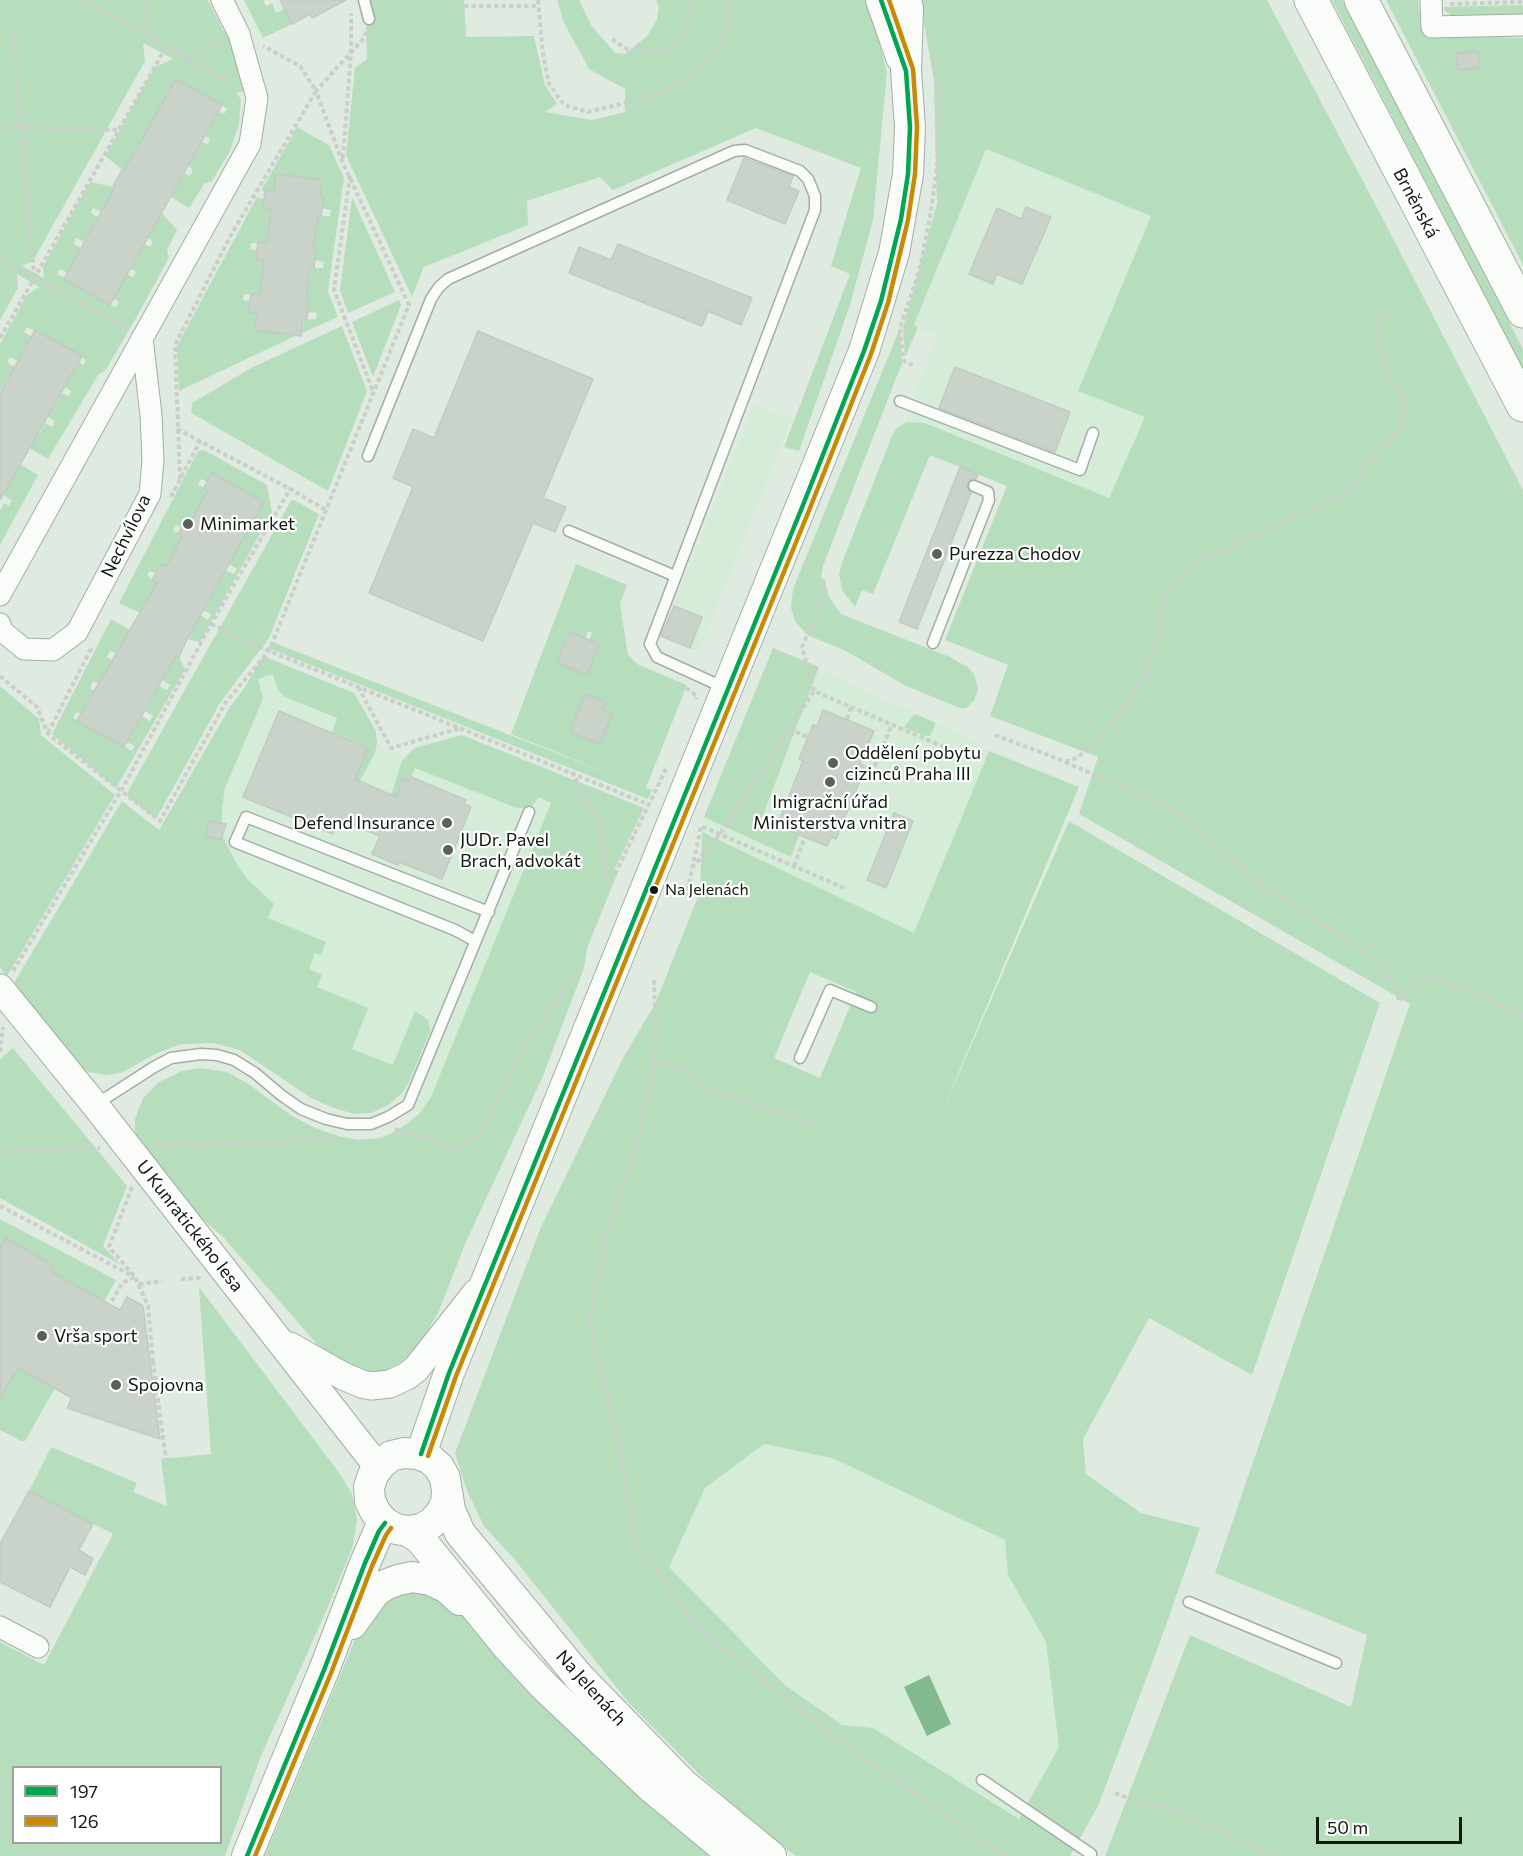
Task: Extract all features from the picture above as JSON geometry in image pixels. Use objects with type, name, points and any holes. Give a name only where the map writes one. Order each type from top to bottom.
[{"type":"highway","name":"Brněnská","points":[[1311,0],[1523,405]]},
{"type":"highway","points":[[1361,0],[1523,311]]},
{"type":"main road","points":[[378,1467],[391,1456],[404,1453],[420,1455],[449,1373],[860,362],[881,301],[894,253],[908,174],[910,127],[904,2]]},
{"type":"main road","name":"Na Jelenách","points":[[420,1455],[430,1459],[439,1467],[445,1478],[453,1520],[460,1533],[579,1677],[682,1783],[771,1856]]},
{"type":"main road","name":"Na Jelenách","points":[[378,1467],[369,1487],[370,1501],[376,1513],[420,1539],[507,1647],[588,1730],[652,1788],[734,1856]]},
{"type":"main road","points":[[247,1856],[324,1670],[364,1563],[379,1531],[397,1527],[421,1529],[432,1523],[446,1503],[447,1491]]},
{"type":"main road","points":[[324,1670],[362,1608],[375,1592],[385,1585],[405,1578],[430,1580],[447,1588],[507,1647]]},
{"type":"street","points":[[0,595],[250,144],[257,98],[239,34],[222,0]]},
{"type":"street","points":[[1431,2],[1432,27],[1523,24]]},
{"type":"street","name":"Nechvílova","points":[[0,624],[1,630],[24,649],[53,650],[77,632],[150,494],[153,460],[151,415],[142,338]]},
{"type":"street","name":"U Kunratického lesa","points":[[4,984],[95,1105],[378,1467]]},
{"type":"street","points":[[278,1339],[352,1380],[371,1386],[390,1383],[407,1376],[424,1361],[488,1277]]},
{"type":"street","points":[[0,1627],[38,1647]]},
{"type":"lane","points":[[364,0],[369,19]]},
{"type":"lane","points":[[368,456],[431,299],[448,279],[734,151],[745,150],[800,171],[808,179],[812,188],[815,196],[815,210],[650,644],[657,657],[728,689]]},
{"type":"lane","points":[[900,401],[1080,470],[1093,433]]},
{"type":"lane","points":[[933,643],[989,500],[988,492],[974,486]]},
{"type":"lane","points":[[569,531],[675,576]]},
{"type":"lane","points":[[95,1105],[153,1067],[171,1058],[201,1054],[217,1055],[234,1060],[301,1108],[326,1119],[347,1124],[371,1124],[408,1105],[529,812]]},
{"type":"lane","points":[[475,941],[455,930],[236,842],[246,817],[489,912]]},
{"type":"lane","points":[[800,1058],[830,990],[871,1007]]},
{"type":"lane","points":[[1189,1602],[1336,1663]]},
{"type":"lane","points":[[982,1780],[1091,1856]]},
{"type":"path","points":[[83,0],[257,98]]},
{"type":"path","points":[[143,0],[153,39]]},
{"type":"path","points":[[538,0],[543,55],[549,84],[564,105],[588,112],[641,99],[671,88],[693,73],[711,58],[721,41],[729,19],[727,0]]},
{"type":"path","points":[[612,39],[627,49],[644,52],[661,51],[675,44],[686,31],[692,8],[689,0]]},
{"type":"path","points":[[1431,2],[1523,2]]},
{"type":"path","points":[[464,6],[538,6]]},
{"type":"path","points":[[342,161],[351,52],[351,10]]},
{"type":"path","points":[[13,34],[34,277]]},
{"type":"path","points":[[0,676],[37,707],[48,734],[160,821],[226,702],[269,651],[408,304],[342,161],[316,92],[300,66],[239,34],[187,58]]},
{"type":"path","points":[[0,338],[166,47]]},
{"type":"path","points":[[180,479],[175,345],[232,233],[316,92],[351,52]]},
{"type":"path","points":[[0,127],[119,130]]},
{"type":"path","points":[[350,176],[334,290],[374,391]]},
{"type":"path","points":[[0,258],[175,356]]},
{"type":"path","points":[[1064,761],[1071,761],[1088,749],[1114,721],[1139,687],[1154,653],[1164,603],[1170,590],[1180,578],[1204,559],[1280,522],[1349,493],[1357,484],[1367,463],[1400,429],[1404,415],[1402,398],[1383,362],[1379,327],[1384,315],[1395,310]]},
{"type":"path","points":[[177,429],[326,510]]},
{"type":"path","points":[[4,984],[120,791],[211,624],[290,489]]},
{"type":"path","points":[[692,868],[720,834],[814,691],[802,647],[820,607],[823,577]]},
{"type":"path","points":[[211,624],[269,651],[650,805]]},
{"type":"path","points":[[48,734],[91,649],[77,632]]},
{"type":"path","points":[[358,687],[391,748],[461,728]]},
{"type":"path","points":[[686,688],[697,696],[693,706]]},
{"type":"path","points":[[814,691],[965,756]]},
{"type":"path","points":[[847,719],[851,707]]},
{"type":"path","points":[[864,767],[873,771],[892,724]]},
{"type":"path","points":[[789,729],[808,737]]},
{"type":"path","points":[[995,735],[1064,761],[1171,809],[1252,877],[1370,956],[1389,976],[1400,1001],[1415,984],[1425,980],[1435,980],[1494,1001],[1523,1015]]},
{"type":"path","points":[[615,874],[638,833],[667,766]]},
{"type":"path","points":[[572,772],[601,829],[608,892]]},
{"type":"path","points":[[686,898],[701,826],[844,888]]},
{"type":"path","points":[[794,866],[805,837]]},
{"type":"path","points":[[654,980],[656,1035],[654,1060],[635,1154],[605,1238],[589,1324],[621,1450],[634,1537],[696,1626],[850,1749],[1006,1856]]},
{"type":"path","points":[[0,1021],[3,1026],[0,1052]]},
{"type":"path","points":[[654,1060],[688,1072],[711,1089],[820,1125]]},
{"type":"path","points":[[0,1151],[127,1145]]},
{"type":"path","points":[[132,1186],[109,1247],[135,1277],[148,1306],[151,1361],[166,1459]]},
{"type":"path","points":[[0,1206],[135,1277]]},
{"type":"path","points":[[100,1321],[122,1283],[135,1277]]},
{"type":"path","points":[[139,1284],[162,1281]]},
{"type":"path","points":[[1116,1793],[1142,1803],[1175,1810],[1272,1856]]},
{"type":"shaded area","points":[[0,0],[208,0],[224,32],[227,31],[249,90],[236,93],[241,99],[239,124],[230,151],[212,181],[204,184],[189,208],[166,194],[175,179],[180,181],[185,173],[190,176],[193,170],[188,166],[192,148],[197,151],[202,142],[208,144],[210,139],[205,136],[209,118],[214,120],[219,111],[224,114],[227,109],[222,105],[176,79],[124,171],[105,156],[155,67],[173,59],[143,43],[145,61],[33,261],[22,266],[44,278],[43,267],[90,182],[115,187],[102,212],[93,208],[91,213],[98,217],[84,242],[76,238],[74,244],[81,248],[68,273],[60,269],[57,274],[110,305],[116,307],[119,302],[114,299],[119,290],[115,287],[123,272],[133,277],[136,272],[131,269],[136,259],[132,257],[140,242],[150,247],[153,242],[148,238],[153,229],[149,226],[162,213],[177,230],[167,250],[169,258],[136,318],[105,371],[98,375],[48,459],[26,446],[35,430],[40,433],[45,423],[52,427],[55,422],[44,414],[52,400],[57,402],[62,393],[69,396],[71,391],[61,384],[69,369],[74,371],[79,362],[83,365],[86,360],[27,327],[24,332],[32,337],[18,361],[10,357],[7,362],[15,367],[0,391],[0,344],[27,295],[39,287],[17,274],[18,288],[0,320]]},
{"type":"shaded area","points":[[244,0],[263,0],[266,6],[272,3],[276,13],[284,9],[292,24],[263,38]]},
{"type":"shaded area","points":[[365,0],[464,0],[466,37],[534,36],[545,85],[557,104],[545,112],[592,120],[625,112],[625,89],[589,69],[564,23],[557,0],[579,0],[591,25],[615,53],[625,54],[647,36],[657,20],[659,6],[656,0],[869,0],[887,72],[873,220],[850,305],[799,451],[784,447],[850,274],[831,266],[861,168],[756,128],[613,190],[600,177],[527,201],[528,225],[424,267],[412,297],[346,155],[355,68],[367,59]]},
{"type":"shaded area","points":[[920,0],[1267,0],[1523,490],[1523,1856],[1105,1856],[1190,1635],[1351,1707],[1367,1635],[1215,1573],[1410,1004],[1079,814],[1098,757],[990,716],[1008,665],[945,640],[1007,486],[930,455],[873,594],[862,590],[855,607],[842,590],[839,573],[843,560],[892,436],[897,428],[906,422],[925,423],[1109,498],[1145,417],[1078,391],[1151,216],[986,149],[914,325],[918,328],[905,357],[903,328],[937,203],[934,81]]},
{"type":"shaded area","points":[[1332,0],[1342,0],[1523,349],[1523,369]]},
{"type":"shaded area","points":[[1386,0],[1418,0],[1422,35],[1523,38],[1523,265]]},
{"type":"shaded area","points":[[1523,5],[1523,14],[1461,16],[1453,16],[1445,11],[1444,7]]},
{"type":"shaded area","points":[[297,127],[329,145],[344,178],[328,291],[338,317],[302,333],[304,320],[316,319],[317,313],[308,312],[309,302],[306,301],[311,268],[323,268],[324,262],[315,260],[317,250],[313,250],[318,216],[330,216],[331,210],[322,208],[320,198],[323,181],[277,175],[274,192],[261,191]]},
{"type":"shaded area","points":[[985,149],[1151,216],[1079,391],[1145,417],[1109,498],[926,423],[906,422],[937,335],[914,326]]},
{"type":"shaded area","points":[[257,197],[264,199],[263,209],[272,210],[267,244],[251,243],[250,249],[257,250],[256,260],[264,262],[260,295],[244,294],[243,300],[250,301],[249,312],[257,313],[255,330],[295,336],[179,391],[177,346]]},
{"type":"shaded area","points":[[352,197],[395,292],[348,313],[340,290]]},
{"type":"shaded area","points":[[399,300],[401,305],[373,377],[352,322]]},
{"type":"shaded area","points":[[342,326],[367,391],[328,491],[191,413],[192,403],[253,367]]},
{"type":"shaded area","points":[[900,328],[902,363],[823,566],[821,577],[825,580],[829,597],[841,614],[950,657],[969,668],[975,676],[978,690],[974,701],[966,708],[960,708],[906,686],[846,651],[807,635],[795,621],[791,608],[793,589]]},
{"type":"shaded area","points":[[754,404],[792,419],[699,652],[661,636]]},
{"type":"shaded area","points":[[204,450],[267,485],[272,512],[200,642],[187,639],[200,615],[208,620],[211,614],[203,610],[225,570],[234,574],[237,569],[229,564],[251,524],[259,528],[262,524],[254,519],[263,501],[213,473],[207,482],[201,479],[198,484],[208,491],[191,521],[187,519],[181,528],[176,525],[173,530],[182,537],[166,567],[156,574],[150,571],[147,575],[157,583],[140,613],[119,603],[198,451]]},
{"type":"shaded area","points":[[20,464],[38,475],[0,545],[0,511],[4,503],[9,506],[12,501],[3,494]]},
{"type":"shaded area","points":[[292,499],[319,514],[269,638],[220,703],[156,819],[126,795]]},
{"type":"shaded area","points":[[576,564],[627,585],[620,604],[628,655],[639,665],[687,685],[646,788],[652,790],[648,799],[268,648],[272,642],[625,780],[511,734]],"holes":[[[588,631],[592,633],[589,640],[599,645],[588,672],[584,674],[558,663],[557,659],[568,632],[585,639]],[[582,702],[599,708],[605,702],[602,710],[612,714],[599,743],[571,732]]]},
{"type":"shaded area","points":[[111,619],[134,632],[125,647],[120,645],[115,653],[110,651],[107,657],[116,663],[108,678],[103,676],[98,684],[93,681],[90,688],[99,693],[81,714],[76,712],[73,718],[132,751],[135,746],[127,742],[142,716],[150,721],[153,716],[145,711],[159,686],[167,690],[170,685],[162,680],[176,655],[185,669],[116,788],[52,734]]},
{"type":"shaded area","points":[[773,648],[934,722],[989,751],[914,934],[702,832],[704,817]]},
{"type":"shaded area","points":[[773,648],[819,667],[762,818],[799,835],[791,857],[704,817]]},
{"type":"shaded area","points":[[263,656],[354,693],[376,731],[375,753],[358,784],[354,782],[368,747],[332,732],[337,718],[285,697],[278,690],[273,674],[258,679],[263,699],[225,788],[222,823],[209,821],[206,835],[222,835],[247,879],[274,904],[268,918],[326,942],[321,955],[315,953],[309,969],[322,975],[317,987],[368,1008],[352,1049],[393,1065],[415,1011],[428,1020],[430,1031],[409,1082],[402,1093],[390,1104],[371,1113],[354,1114],[331,1107],[311,1098],[240,1050],[214,1043],[181,1044],[155,1054],[121,1073],[105,1075],[89,1072],[77,1066],[14,983],[122,801],[159,830],[230,707]]},
{"type":"shaded area","points":[[273,674],[278,690],[285,697],[337,719],[377,743],[405,756],[415,768],[538,797],[551,803],[431,1097],[419,1114],[399,1096],[252,1034],[223,836],[226,824],[221,821],[225,788],[263,699],[258,679]]},
{"type":"shaded area","points":[[0,686],[39,719],[41,735],[115,795],[7,976],[0,968]]},
{"type":"shaded area","points":[[915,714],[936,723],[930,736],[904,727]]},
{"type":"shaded area","points":[[462,735],[644,808],[614,870],[618,872],[587,948],[584,968],[543,1076],[465,1244],[439,1311],[418,1347],[401,1362],[386,1370],[367,1372],[355,1369],[324,1352],[224,1238],[191,1209],[139,1144],[135,1131],[135,1119],[143,1098],[159,1082],[182,1071],[201,1068],[227,1072],[247,1083],[292,1116],[315,1128],[338,1136],[358,1140],[381,1138],[400,1129],[419,1114],[431,1097],[551,803],[538,797],[529,808],[517,808],[415,768],[409,781],[403,780],[395,799],[390,798],[402,761],[414,748]]},
{"type":"shaded area","points":[[989,751],[1079,787],[934,1131],[1069,821],[1380,1003],[1252,1375],[1149,1318],[1083,1439],[1086,1474],[1141,1513],[1200,1528],[1159,1645],[1098,1806],[1070,1856],[796,1856],[771,1839],[700,1775],[629,1703],[515,1560],[484,1526],[467,1491],[455,1453],[541,1227],[623,1058],[655,1004],[700,892],[702,832],[914,933]],"holes":[[[810,972],[856,992],[820,1078],[774,1058]],[[764,1444],[832,1458],[1005,1540],[1008,1575],[1046,1642],[1059,1747],[1019,1819],[873,1728],[842,1725],[785,1685],[669,1567],[705,1488]]]},
{"type":"shaded area","points":[[13,1048],[127,1186],[103,1246],[121,1265],[0,1198],[0,1059]]},
{"type":"shaded area","name":"Vrša sport","points":[[0,1219],[116,1280],[25,1441],[0,1430]]},
{"type":"shaded area","points":[[199,1287],[340,1474],[352,1494],[357,1519],[353,1546],[261,1756],[225,1856],[0,1856],[0,1642],[44,1665],[113,1534],[29,1491],[51,1447],[137,1483],[133,1492],[167,1506],[161,1459],[211,1454]]},
{"type":"shaded area","points":[[764,1444],[832,1458],[1005,1541],[1008,1575],[1046,1642],[1059,1747],[1019,1819],[873,1728],[842,1725],[785,1685],[668,1567],[705,1488]]},
{"type":"shaded area","points":[[403,1588],[450,1600],[529,1688],[595,1755],[712,1856],[265,1856],[366,1613]]},
{"type":"shaded area","points":[[929,1675],[951,1724],[927,1736],[904,1687]]},
{"type":"building","points":[[280,0],[346,0],[312,18],[310,14],[292,24]]},
{"type":"building","points":[[1479,52],[1480,68],[1458,70],[1457,53]]},
{"type":"building","points":[[176,79],[222,105],[110,305],[64,279],[115,187],[113,186],[122,170],[124,171]]},
{"type":"building","points":[[744,158],[793,176],[789,187],[799,191],[785,224],[727,200]]},
{"type":"building","points":[[276,174],[322,180],[320,197],[324,198],[321,216],[318,216],[313,249],[316,250],[314,268],[310,268],[306,301],[309,302],[307,320],[303,319],[301,336],[255,330],[257,313],[248,312],[251,294],[260,295],[264,261],[256,260],[258,242],[267,243],[271,210],[263,209],[265,190],[274,192]]},
{"type":"building","points":[[1026,207],[1051,217],[1022,284],[997,274],[993,284],[969,274],[997,208],[1021,219]]},
{"type":"building","points":[[618,244],[752,298],[741,325],[708,311],[702,326],[569,273],[579,247],[611,260]]},
{"type":"building","points":[[35,330],[82,356],[0,500],[0,394]]},
{"type":"building","points":[[478,331],[593,379],[543,498],[566,507],[555,532],[533,523],[483,641],[369,593],[413,487],[393,478],[413,429],[434,438]]},
{"type":"building","points":[[955,367],[1070,412],[1055,452],[939,408]]},
{"type":"building","name":"Purezza Chodov","points":[[960,467],[978,475],[976,479],[970,480],[967,484],[971,493],[917,629],[899,622]]},
{"type":"building","points":[[212,473],[264,502],[179,657],[176,655],[124,747],[77,721],[157,583],[152,580],[161,564],[166,567],[182,537],[178,534],[187,519],[191,521],[208,491],[203,489]]},
{"type":"building","points":[[674,606],[702,617],[690,648],[661,636]]},
{"type":"building","points":[[569,632],[599,644],[587,675],[558,663],[559,660],[557,660]]},
{"type":"building","points":[[585,694],[606,702],[602,710],[612,714],[601,741],[598,743],[571,732]]},
{"type":"building","points":[[823,710],[874,731],[860,764],[864,766],[857,788],[836,839],[831,837],[827,846],[777,826],[803,761],[799,759],[813,725],[817,726]]},
{"type":"building","points":[[279,711],[368,748],[355,779],[396,797],[403,779],[409,781],[411,777],[466,800],[464,804],[471,807],[442,879],[372,854],[380,836],[339,819],[333,834],[243,797]]},
{"type":"building","points":[[894,813],[913,821],[886,888],[867,880]]},
{"type":"building","points":[[209,821],[226,824],[221,840],[206,836]]},
{"type":"building","points":[[6,1238],[53,1266],[50,1271],[120,1310],[127,1297],[143,1306],[160,1439],[67,1408],[72,1398],[18,1368],[0,1399],[0,1249]]},
{"type":"building","points":[[29,1491],[93,1524],[79,1550],[93,1559],[85,1575],[70,1567],[50,1607],[0,1582],[0,1544]]},
{"type":"transit line","name":"197","points":[[421,1454],[449,1373],[803,505],[864,351],[881,301],[901,219],[908,174],[910,127],[906,71],[881,0]]},
{"type":"transit line","name":"126","points":[[428,1456],[456,1376],[810,508],[871,354],[888,303],[908,220],[915,174],[917,127],[913,69],[889,0]]},
{"type":"transit line","name":"197","points":[[247,1856],[324,1670],[365,1563],[385,1523]]},
{"type":"transit line","name":"126","points":[[255,1856],[331,1673],[372,1566],[391,1528]]},
{"type":"place","name":"Minimarket","points":[[188,524]]},
{"type":"place","name":"Purezza Chodov","points":[[937,554]]},
{"type":"place","name":"Oddělení pobytu cizinců Praha III","points":[[833,763]]},
{"type":"place","name":"Imigrační úřad Ministerstva vnitra","points":[[830,782]]},
{"type":"place","name":"Defend Insurance","points":[[447,823]]},
{"type":"place","name":"JUDr. Pavel Brach, advokát","points":[[448,850]]},
{"type":"place","name":"Na Jelenách","points":[[654,890]]},
{"type":"place","name":"Vrša sport","points":[[42,1336]]},
{"type":"place","name":"Spojovna","points":[[116,1385]]}]
